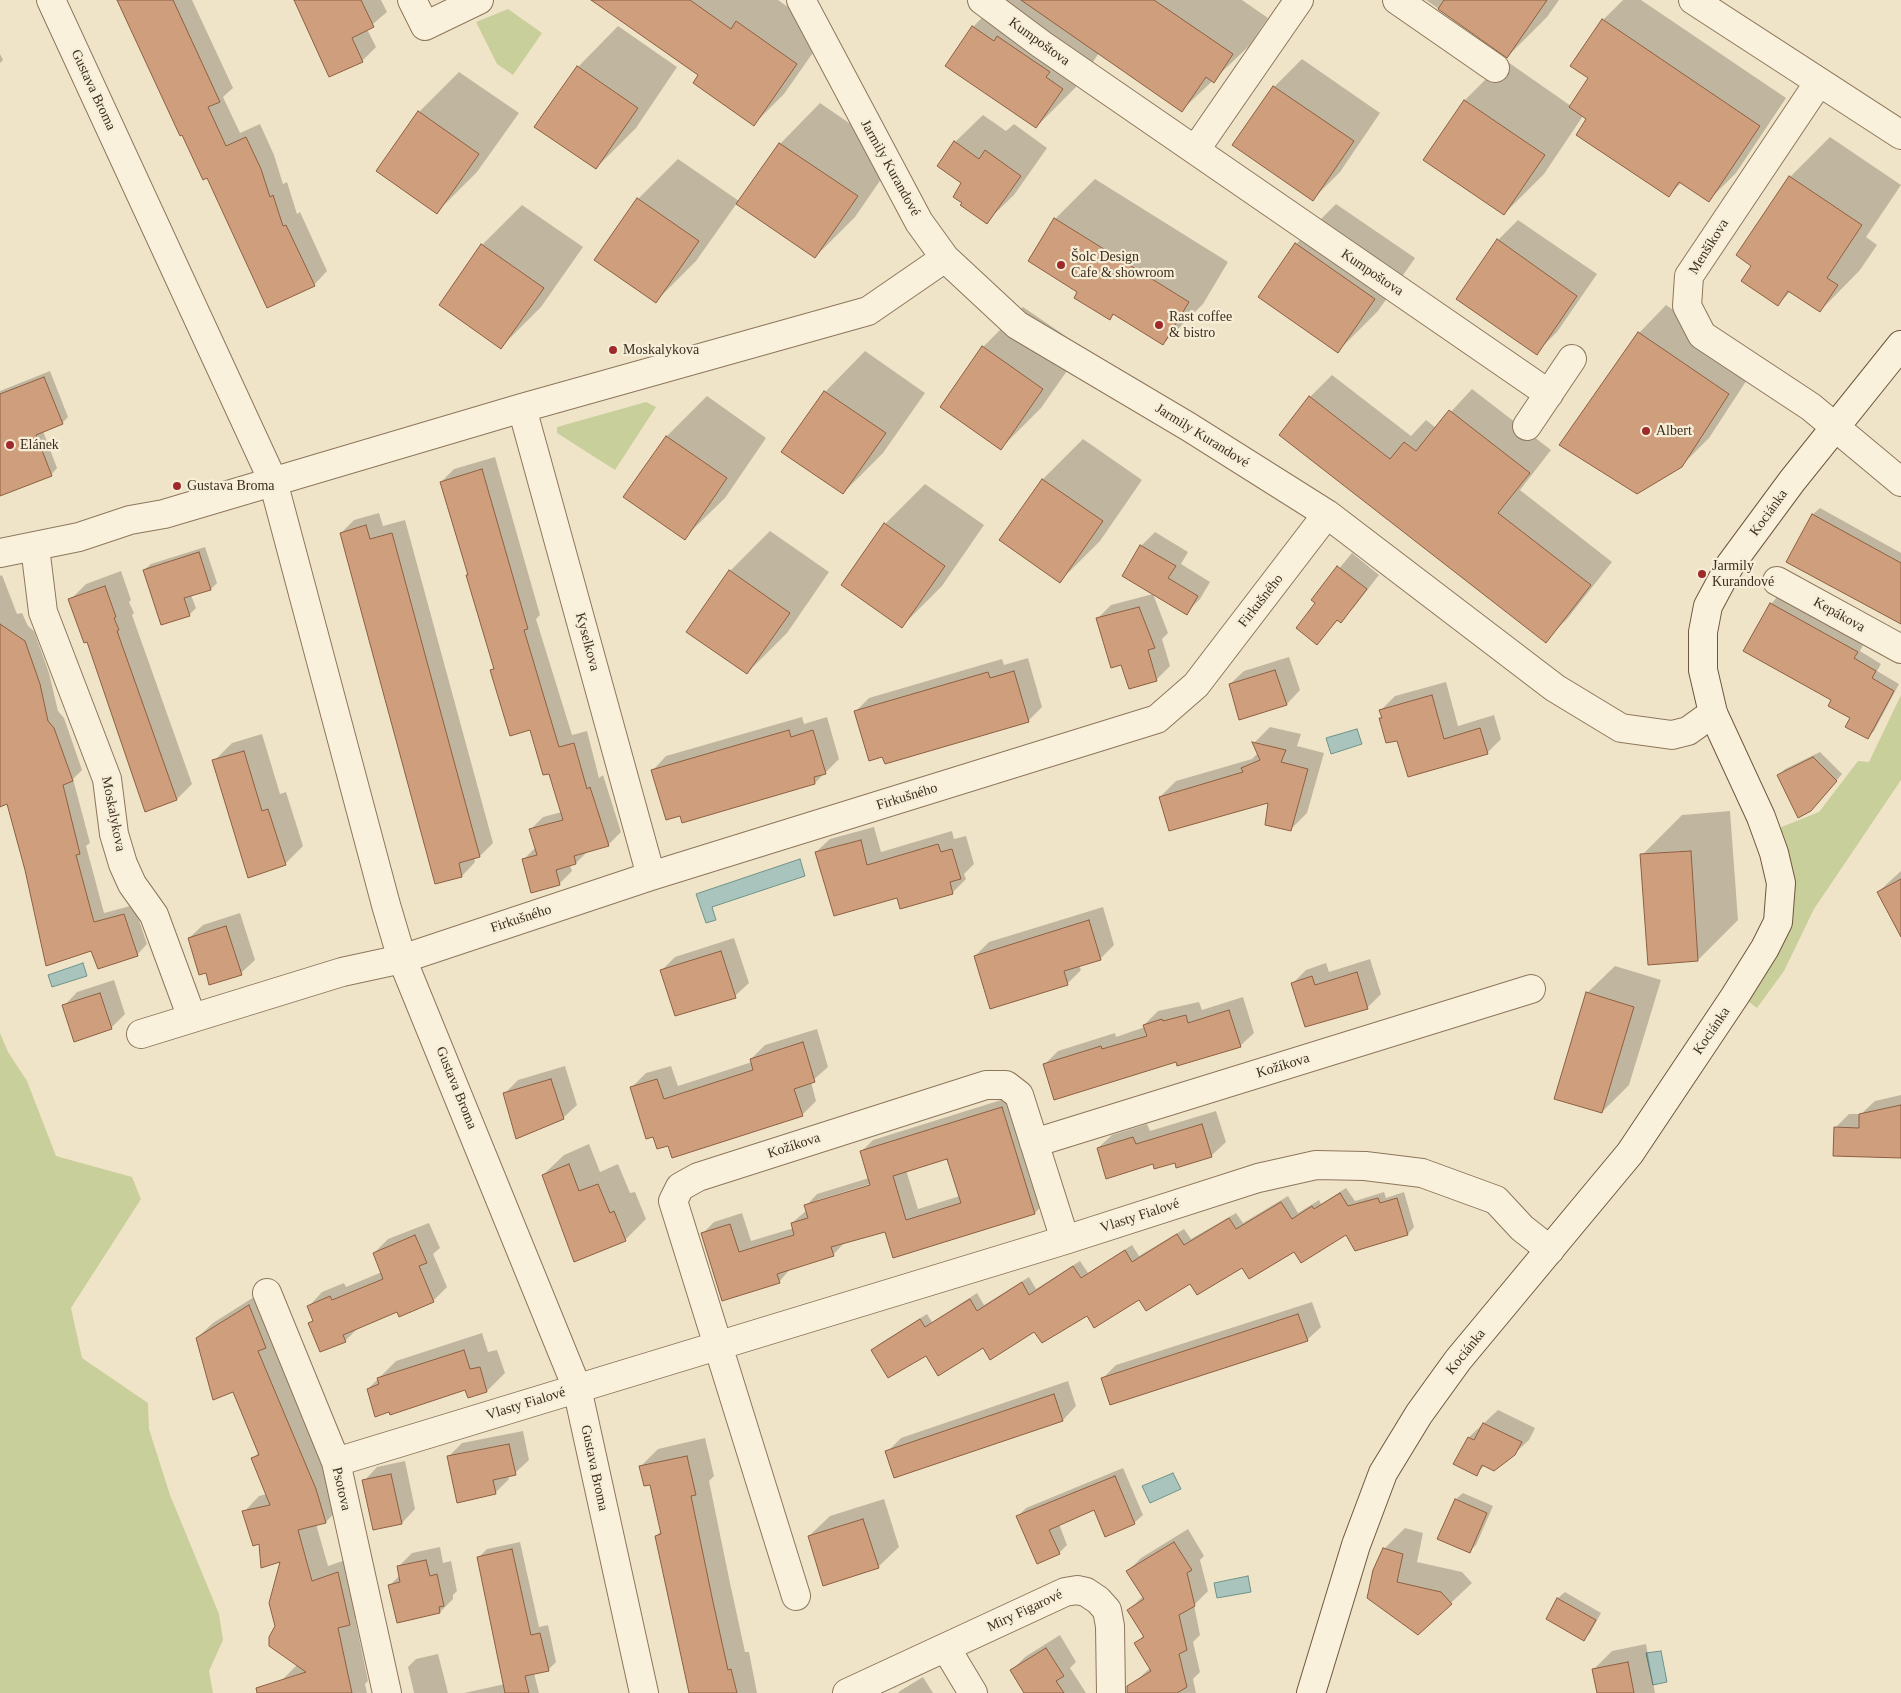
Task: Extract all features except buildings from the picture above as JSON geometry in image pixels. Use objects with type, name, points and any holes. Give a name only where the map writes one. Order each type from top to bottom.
[{"type":"street","name":"Gustava Broma","points":[[51,0],[273,480],[402,959],[577,1388],[644,1693]]},
{"type":"street","points":[[412,0],[425,26],[479,0]]},
{"type":"street","name":"Jarmily Kurandové","points":[[801,0],[919,222],[945,258],[1017,325],[1189,427],[1328,514],[1555,688],[1621,728],[1672,735],[1688,731],[1713,712]]},
{"type":"street","name":"Kumpoštova","points":[[982,0],[1041,44],[1196,149],[1294,220],[1549,394]]},
{"type":"street","points":[[1196,149],[1299,0]]},
{"type":"street","points":[[1397,0],[1495,68]]},
{"type":"street","points":[[1693,0],[1901,135]]},
{"type":"street","name":"Menšíkova","points":[[1819,82],[1689,276],[1687,306],[1702,335],[1811,407],[1901,482]]},
{"type":"street","points":[[0,553],[80,537],[130,520],[164,514],[273,480],[429,437],[522,408],[868,311],[945,258]]},
{"type":"street","name":"Kociánka","points":[[1311,1693],[1356,1545],[1383,1473],[1419,1414],[1458,1360],[1630,1153],[1735,996],[1765,948],[1778,922],[1781,883],[1774,854],[1761,817],[1713,712],[1703,670],[1703,632],[1708,606],[1730,565],[1834,427],[1901,345]]},
{"type":"street","points":[[1527,426],[1572,359]]},
{"type":"street","name":"Kyselkova","points":[[522,408],[651,876]]},
{"type":"street","name":"Firkušného","points":[[402,959],[651,876],[1157,719],[1196,685],[1328,514]]},
{"type":"street","name":"Moskalykova","points":[[35,547],[44,612],[107,779],[114,834],[123,864],[132,884],[154,915],[192,1018]]},
{"type":"street","name":"Kepákova","points":[[1777,581],[1901,649]]},
{"type":"street","points":[[140,1034],[342,972],[402,959]]},
{"type":"street","name":"Kožíkova","points":[[1034,1143],[1531,989]]},
{"type":"street","name":"Kožíkova","points":[[717,1346],[673,1201],[680,1187],[698,1177],[986,1085],[1006,1085],[1020,1095],[1065,1240]]},
{"type":"street","name":"Vlasty Fialové","points":[[336,1462],[1065,1240],[1258,1178],[1316,1165],[1365,1166],[1422,1173],[1496,1200],[1522,1228],[1550,1250]]},
{"type":"street","name":"Psotova","points":[[267,1293],[336,1462],[388,1693]]},
{"type":"street","points":[[717,1346],[796,1596]]},
{"type":"street","name":"Miry Figarové","points":[[847,1693],[1064,1592],[1077,1590],[1086,1592],[1107,1610],[1110,1626],[1110,1693]]},
{"type":"street","points":[[946,1648],[973,1693]]},
{"type":"green space","points":[[508,9],[542,33],[513,75],[497,64],[476,22]]},
{"type":"green space","points":[[646,402],[656,407],[615,470],[557,433],[557,427]]},
{"type":"green space","points":[[1901,695],[1901,780],[1814,909],[1784,971],[1757,1008],[1745,999],[1777,948],[1779,828],[1819,812],[1858,761],[1869,762]]},
{"type":"green space","points":[[0,1033],[8,1052],[27,1081],[56,1156],[132,1177],[141,1199],[71,1308],[82,1358],[148,1403],[149,1429],[170,1495],[219,1614],[223,1640],[209,1671],[213,1693],[0,1693]]},
{"type":"water","points":[[1357,729],[1362,744],[1331,754],[1326,738]]},
{"type":"water","points":[[800,859],[805,876],[712,907],[716,920],[706,923],[696,894]]},
{"type":"water","points":[[83,963],[87,976],[52,987],[48,975]]},
{"type":"water","points":[[1173,1473],[1181,1489],[1150,1503],[1142,1486]]},
{"type":"water","points":[[1248,1576],[1251,1592],[1217,1598],[1214,1583]]},
{"type":"water","points":[[1661,1651],[1667,1682],[1653,1685],[1646,1653]]},
{"type":"place","name":"Šolc Design Cafe & showroom","points":[[1061,265]]},
{"type":"place","name":"Rast coffee & bistro","points":[[1159,325]]},
{"type":"place","name":"Moskalykova","points":[[613,350]]},
{"type":"place","name":"Albert","points":[[1646,431]]},
{"type":"place","name":"Elánek","points":[[10,445]]},
{"type":"place","name":"Gustava Broma","points":[[177,486]]},
{"type":"place","name":"Jarmily Kurandové","points":[[1702,574]]}]
